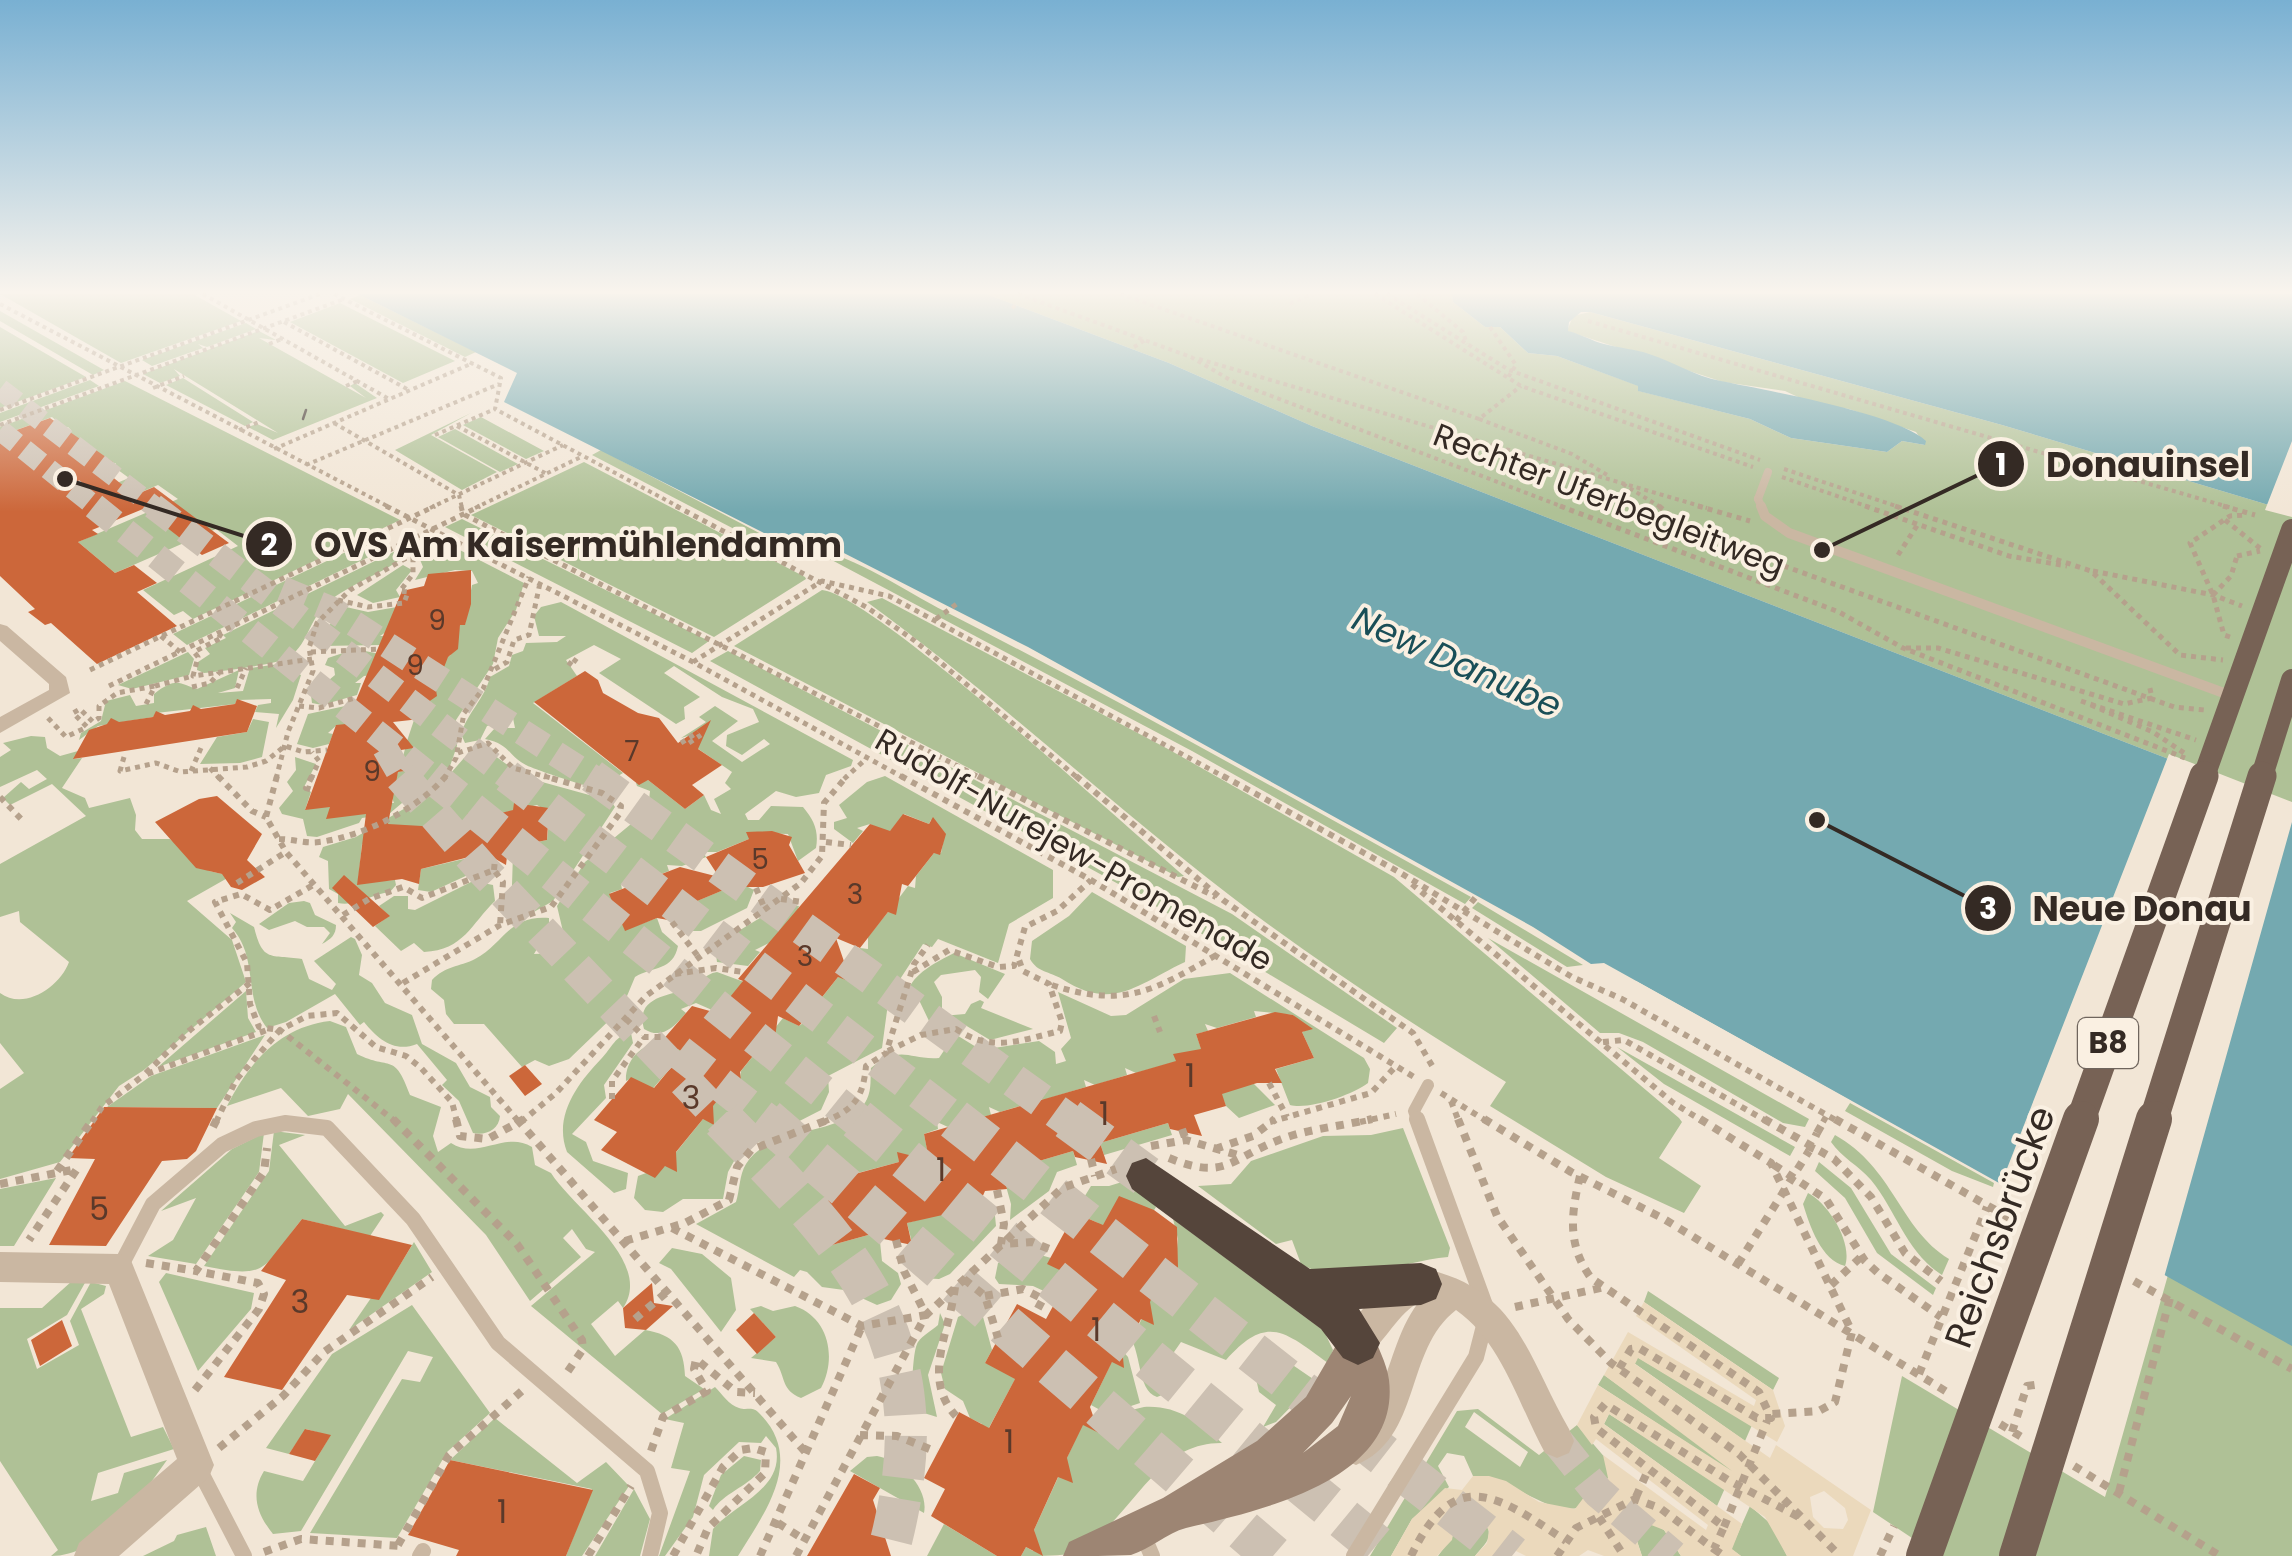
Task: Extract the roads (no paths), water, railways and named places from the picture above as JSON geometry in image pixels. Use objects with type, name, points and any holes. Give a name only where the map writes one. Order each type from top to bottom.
[{"type":"highway","points":[[1144,1162],[1336,1314],[1358,1342]]},
{"type":"highway","points":[[1306,1290],[1337,1294],[1382,1283],[1437,1288]]},
{"type":"main road","name":"Reichsbrücke","points":[[1924,1556],[2292,530]]},
{"type":"main road","name":"B8","points":[[2018,1556],[2292,680]]},
{"type":"main road","points":[[1181,1510],[1242,1501],[1283,1487],[1334,1456],[1360,1424],[1368,1404],[1369,1370],[1358,1342]]},
{"type":"main road","points":[[1084,1556],[1146,1543],[1181,1510],[1305,1425],[1322,1407],[1358,1342]]},
{"type":"street","points":[[0,630],[59,682],[57,696],[0,726]]},
{"type":"street","points":[[11,1259],[129,1265],[198,1465],[92,1556]]},
{"type":"street","points":[[1334,1456],[1358,1447],[1380,1429],[1398,1396],[1422,1319],[1437,1288]]},
{"type":"street","points":[[1358,1342],[1394,1299],[1437,1288],[1467,1295],[1488,1313],[1557,1441]]},
{"type":"lane","points":[[1767,467],[1758,499],[1764,516],[1790,534],[2232,696]]},
{"type":"lane","points":[[1354,1556],[1476,1357],[1488,1313],[1414,1111],[1428,1085]]},
{"type":"lane","points":[[129,1265],[153,1204],[222,1145],[285,1122],[327,1128],[414,1219],[498,1343],[644,1469],[656,1485],[660,1526],[650,1556]]},
{"type":"lane","points":[[198,1465],[248,1556]]},
{"type":"water","name":"New Danube","points":[[504,367],[1177,367],[1312,426],[2292,807],[2292,1346],[1604,963],[1591,964],[1533,927],[1028,647],[836,549],[788,545],[504,402],[517,373]]},
{"type":"water","points":[[1586,367],[1680,367],[1711,379],[1860,412],[1911,431],[1926,441],[1925,445],[1902,441],[1887,452],[1791,438],[1750,419],[1638,391],[1638,386]]},
{"type":"water","points":[[1789,367],[2292,367],[2292,512],[2002,425]]},
{"type":"tunnel","points":[[0,389],[156,508]]},
{"type":"tunnel","points":[[0,430],[97,508]]},
{"type":"tunnel","points":[[94,506],[434,779]]},
{"type":"tunnel","points":[[153,506],[511,779]]},
{"type":"tunnel","points":[[282,589],[333,610],[595,779]]},
{"type":"tunnel","points":[[385,748],[402,777]]},
{"type":"tunnel","points":[[431,776],[860,1122]]},
{"type":"tunnel","points":[[507,776],[958,1122]]},
{"type":"tunnel","points":[[592,776],[1071,1122]]},
{"type":"tunnel","points":[[402,777],[484,871],[724,1122]]},
{"type":"tunnel","points":[[679,1052],[769,1122]]},
{"type":"tunnel","points":[[722,1119],[814,1217],[850,1263],[878,1311],[897,1362],[906,1418],[903,1482],[887,1556]]},
{"type":"tunnel","points":[[766,1119],[1273,1556]]},
{"type":"tunnel","points":[[857,1119],[1389,1556]]},
{"type":"tunnel","points":[[954,1119],[1512,1556]]},
{"type":"tunnel","points":[[1068,1119],[1146,1176]]},
{"type":"tunnel","points":[[1557,1441],[1598,1492],[1673,1556]]},
{"type":"tram line","points":[[303,419],[306,410]]},
{"type":"place","name":"OVS Am Kaisermühlendamm","points":[[65,479]]},
{"type":"place","name":"Donauinsel","points":[[1822,550]]},
{"type":"place","name":"Neue Donau","points":[[1817,820]]}]
